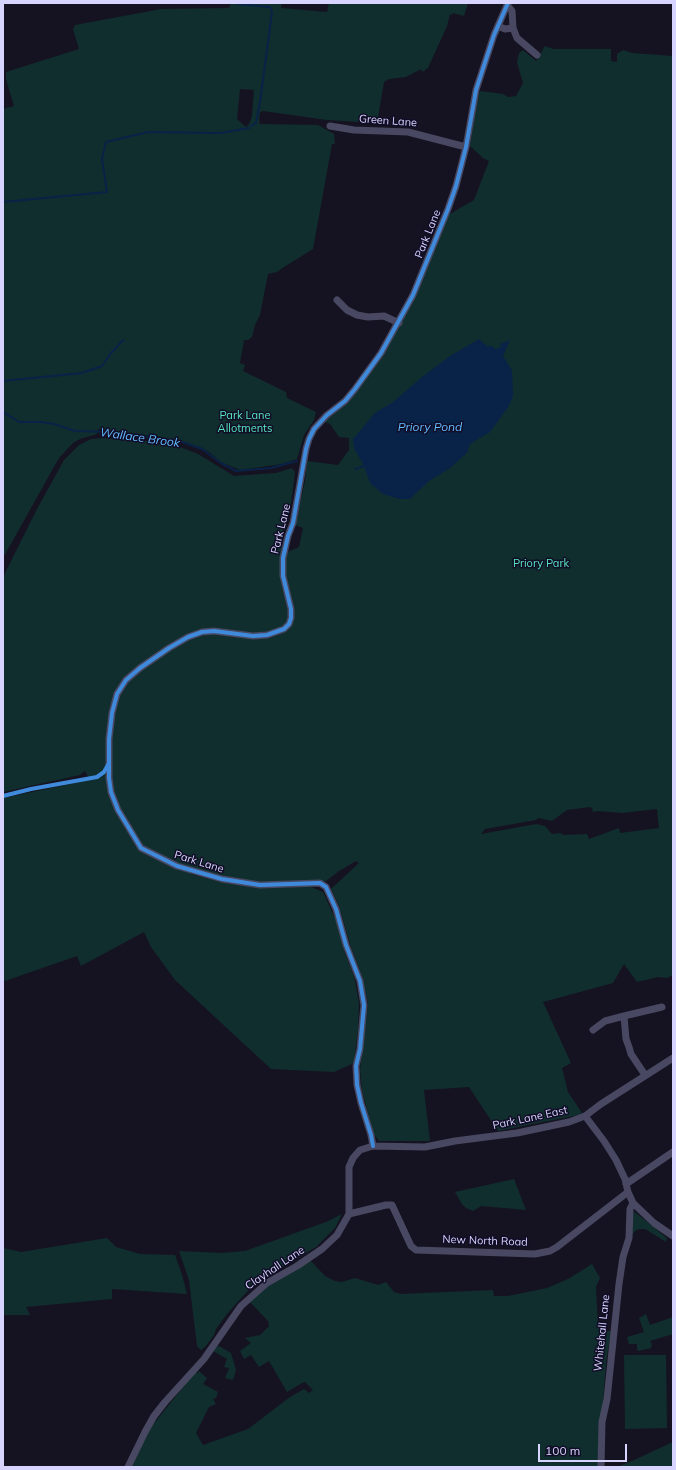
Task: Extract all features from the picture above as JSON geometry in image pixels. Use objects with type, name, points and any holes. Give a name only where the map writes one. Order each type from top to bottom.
[{"type":"street","name":"Park Lane","points":[[373,1146],[357,1085],[356,1066],[360,1049],[364,1005],[360,981],[346,945],[336,909],[326,887],[320,883],[260,885],[222,879],[177,866],[141,848],[118,810],[111,792],[109,778],[109,739],[112,714],[117,694],[126,680],[140,668],[169,648],[188,637],[202,632],[214,631],[253,636],[267,636],[284,629],[288,624],[291,618],[292,609],[283,576],[283,558],[288,536],[293,523],[309,439],[314,429],[327,415],[345,401],[381,353],[399,323],[413,295],[448,209],[466,147],[476,90],[507,4]]},
{"type":"street","points":[[507,4],[512,11],[513,28],[517,38],[538,55]]},
{"type":"street","points":[[498,26],[505,29],[513,28]]},
{"type":"street","name":"Green Lane","points":[[330,126],[354,130],[408,132],[466,147]]},
{"type":"street","points":[[337,300],[347,310],[356,315],[368,317],[384,316],[399,323]]},
{"type":"street","points":[[593,1030],[605,1020],[662,1007]]},
{"type":"street","points":[[624,1016],[628,1046],[631,1054],[645,1075]]},
{"type":"street","name":"Park Lane East","points":[[373,1146],[425,1147],[455,1141],[517,1133],[570,1122],[585,1116],[601,1104],[673,1058]]},
{"type":"street","points":[[585,1116],[616,1160],[633,1203],[654,1223],[673,1236]]},
{"type":"street","name":"Clayhall Lane","points":[[128,1467],[144,1432],[154,1416],[204,1359],[241,1306],[267,1283],[297,1266],[322,1249],[337,1235],[349,1214],[349,1181],[351,1162],[360,1150],[373,1146]]},
{"type":"street","points":[[626,1184],[673,1152]]},
{"type":"street","name":"New North Road","points":[[349,1214],[386,1205],[392,1206],[411,1246],[416,1250],[535,1254],[557,1247],[628,1192]]},
{"type":"street","name":"Whitehall Lane","points":[[601,1467],[602,1422],[607,1399],[619,1284],[623,1257],[629,1238],[630,1209],[633,1203]]},
{"type":"green space","name":"Park Lane Allotments","points":[[231,3],[282,3],[281,8],[327,12],[329,3],[468,3],[464,16],[453,13],[452,15],[450,14],[447,26],[428,68],[422,72],[421,69],[406,77],[389,79],[384,82],[377,123],[327,120],[263,111],[260,112],[260,124],[318,125],[334,134],[335,144],[332,144],[313,249],[277,272],[268,274],[260,315],[255,325],[252,337],[248,340],[244,340],[240,363],[245,365],[243,371],[286,392],[287,398],[316,412],[314,420],[304,435],[297,459],[282,464],[240,470],[221,462],[202,448],[182,441],[98,429],[97,434],[80,439],[73,443],[59,458],[3,558],[3,109],[14,106],[6,79],[6,72],[79,49],[73,29],[75,25],[161,9],[229,8]],"holes":[[[240,89],[254,90],[252,116],[246,127],[237,119]]]},
{"type":"green space","name":"Priory Park","points":[[545,46],[553,49],[611,49],[611,61],[617,62],[617,54],[623,50],[632,53],[673,56],[673,975],[667,978],[658,977],[637,982],[624,964],[613,983],[543,1002],[571,1063],[562,1068],[568,1092],[582,1113],[574,1116],[498,1131],[469,1087],[424,1090],[430,1141],[379,1141],[373,1133],[362,1090],[360,1069],[368,1004],[362,977],[350,944],[339,906],[331,889],[359,863],[356,861],[326,881],[267,884],[222,877],[195,869],[191,874],[225,883],[264,888],[309,886],[323,892],[338,925],[345,953],[354,976],[359,1003],[354,1063],[334,1072],[271,1069],[175,980],[151,947],[144,932],[81,966],[77,956],[5,981],[3,980],[3,798],[90,780],[85,771],[80,775],[3,792],[3,579],[36,511],[64,460],[79,445],[91,439],[103,438],[159,442],[180,447],[198,454],[234,476],[276,473],[292,468],[295,472],[290,511],[284,533],[281,555],[299,547],[303,528],[295,525],[305,481],[307,461],[338,465],[349,450],[349,438],[339,437],[330,424],[325,422],[334,414],[401,323],[448,215],[474,200],[489,161],[483,158],[470,146],[475,111],[480,91],[503,94],[508,97],[516,96],[523,83],[517,62],[519,53],[523,50],[536,61]],"holes":[[[592,808],[593,812],[622,813],[657,809],[659,828],[620,833],[619,828],[589,839],[587,834],[552,834],[545,826],[536,824],[481,834],[485,829],[536,820],[538,818],[552,821],[567,810]]]},
{"type":"green space","points":[[514,1179],[526,1210],[481,1206],[473,1211],[466,1208],[462,1204],[455,1192]]},
{"type":"green space","points":[[634,1212],[667,1238],[666,1242],[645,1229],[639,1229],[632,1235],[632,1215]]},
{"type":"green space","points":[[342,1214],[335,1228],[316,1247],[253,1285],[227,1314],[205,1347],[201,1350],[197,1346],[189,1280],[179,1251],[222,1253],[245,1251],[326,1222]]},
{"type":"green space","points":[[107,1238],[116,1247],[140,1254],[175,1255],[187,1294],[112,1289],[112,1299],[26,1307],[30,1315],[3,1315],[3,1248],[21,1252]]},
{"type":"green space","points":[[310,1260],[325,1276],[335,1281],[342,1282],[355,1278],[378,1285],[386,1282],[394,1292],[401,1294],[493,1290],[494,1296],[508,1296],[547,1288],[568,1279],[592,1264],[600,1278],[596,1287],[598,1325],[602,1325],[602,1330],[611,1331],[606,1363],[598,1467],[132,1467],[152,1426],[195,1372],[198,1373],[199,1371],[207,1378],[203,1384],[218,1392],[216,1398],[213,1399],[216,1404],[209,1407],[196,1433],[203,1445],[248,1429],[290,1397],[304,1389],[309,1393],[313,1390],[305,1382],[287,1392],[269,1361],[259,1367],[251,1355],[244,1359],[240,1351],[251,1343],[245,1338],[260,1335],[269,1326],[268,1321],[249,1301],[259,1291],[295,1271]]},
{"type":"green space","points":[[646,1314],[650,1325],[673,1317],[673,1334],[650,1341],[652,1344],[651,1348],[639,1351],[637,1350],[637,1344],[629,1344],[627,1337],[644,1332],[639,1318]]},
{"type":"green space","points":[[219,1346],[231,1353],[236,1370],[233,1380],[225,1378],[229,1368],[224,1367],[227,1359],[213,1351],[215,1347]]},
{"type":"green space","points":[[624,1355],[666,1355],[667,1428],[625,1429]]},
{"type":"green space","points":[[673,1442],[673,1467],[617,1467],[634,1460]]},
{"type":"water","name":"Priory Pond","points":[[479,339],[487,346],[493,346],[495,349],[501,347],[500,344],[510,340],[503,356],[512,370],[513,396],[509,406],[490,432],[470,444],[467,453],[450,468],[429,481],[410,499],[399,499],[383,494],[370,483],[364,466],[354,448],[353,439],[375,413],[393,402],[422,377],[450,356]]},
{"type":"waterway","points":[[236,3],[270,7],[272,12],[260,102],[256,123],[251,126]]},
{"type":"waterway","points":[[3,202],[107,192],[102,159],[106,142],[148,132],[220,133],[249,128]]},
{"type":"waterway","points":[[3,381],[82,373],[102,366],[123,340]]},
{"type":"waterway","name":"Wallace Brook","points":[[3,412],[19,422],[41,422],[54,424],[75,431],[110,432],[182,442],[202,449],[221,463],[236,471],[271,468],[297,461]]},
{"type":"waterway","points":[[355,469],[364,466]]},
{"type":"cycle path","points":[[373,1146],[357,1085],[356,1066],[360,1049],[364,1005],[360,981],[346,945],[336,909],[326,887],[320,883],[260,885],[222,879],[177,866],[141,848],[118,810],[111,792],[109,778],[109,739],[112,713],[117,694],[126,680],[140,668],[188,637],[202,632],[214,631],[253,636],[267,635],[284,629],[289,624],[291,609],[283,576],[283,558],[288,536],[293,523],[309,439],[314,429],[327,415],[345,401],[355,389],[381,353],[413,295],[456,186],[466,147],[476,90],[494,35],[508,3]]},
{"type":"cycle path","points":[[3,796],[31,789],[97,777],[104,772],[109,763]]}]
